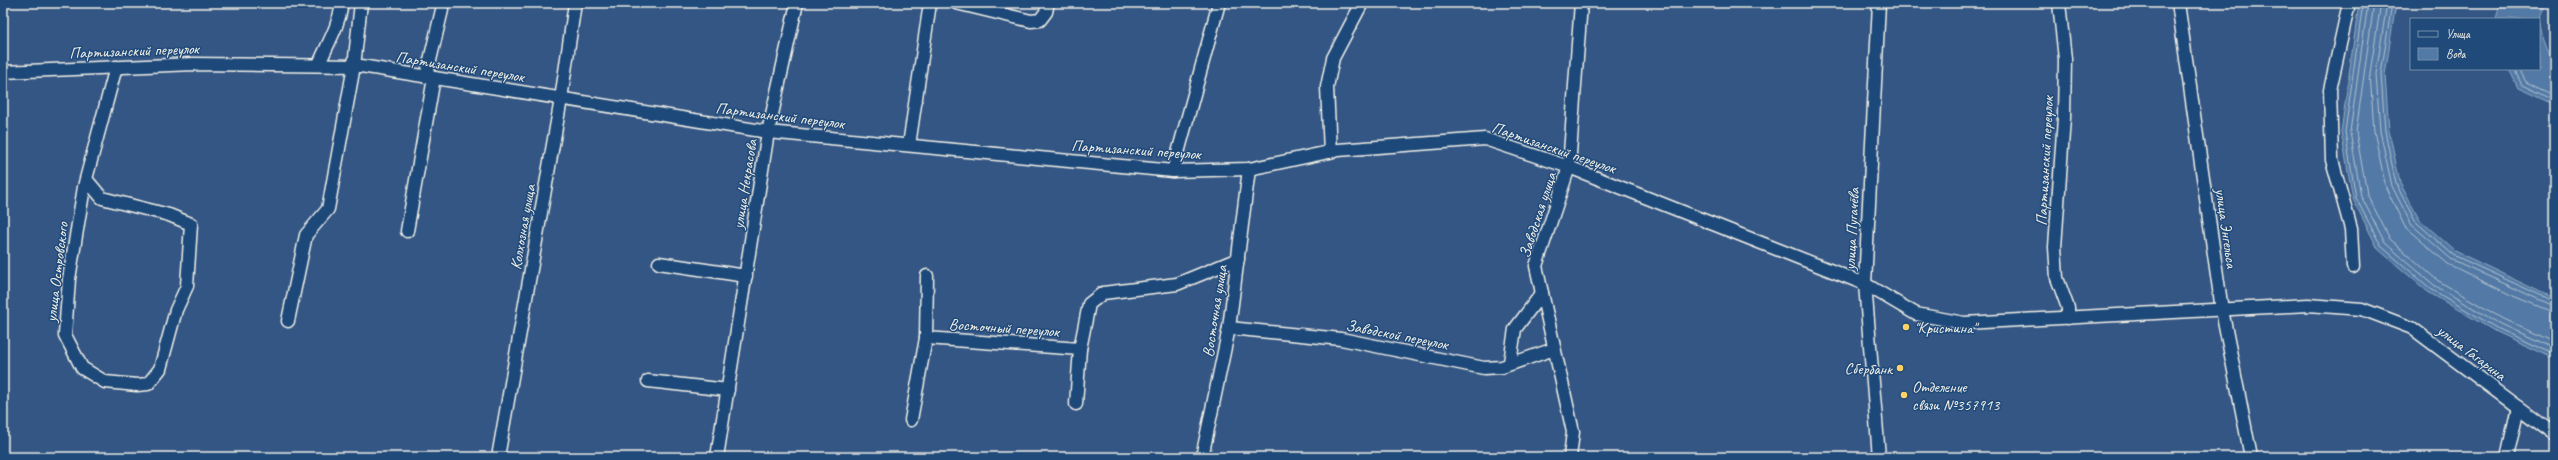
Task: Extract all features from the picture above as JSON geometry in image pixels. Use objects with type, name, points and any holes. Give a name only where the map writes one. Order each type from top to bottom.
[{"type":"street","points":[[319,64],[340,17],[342,3]]},
{"type":"street","points":[[288,321],[306,235],[328,209],[354,66],[361,3]]},
{"type":"street","name":"Колхозная улица","points":[[498,457],[561,99],[575,3]]},
{"type":"street","name":"улица Некрасова","points":[[717,457],[768,132],[797,3]]},
{"type":"street","points":[[908,145],[930,3]]},
{"type":"street","points":[[956,3],[1031,21],[1040,20],[1046,12],[1048,3]]},
{"type":"street","points":[[1173,171],[1219,3]]},
{"type":"street","points":[[1330,152],[1327,87],[1333,58],[1362,3]]},
{"type":"street","name":"Заводская улица","points":[[1570,457],[1573,432],[1536,266],[1569,167],[1581,3]]},
{"type":"street","name":"улица Пугачёва","points":[[1879,3],[1864,284],[1879,457]]},
{"type":"street","name":"Партизанский переулок","points":[[2059,3],[2064,59],[2064,118],[2055,247],[2057,278],[2068,308],[2068,318]]},
{"type":"street","name":"улица Энгельса","points":[[2178,3],[2222,310],[2251,457]]},
{"type":"street","points":[[2349,3],[2330,90],[2332,160],[2351,229],[2353,267]]},
{"type":"street","points":[[407,231],[430,77],[442,10]]},
{"type":"street","name":"Партизанский переулок","points":[[3,72],[194,64],[319,64],[354,66],[768,132],[1173,171],[1249,169],[1330,152],[1485,139],[1569,167],[1864,284],[1916,314],[1964,323],[2308,305],[2362,309]]},
{"type":"street","name":"улица Островского","points":[[86,179],[102,198],[168,215],[191,224],[187,286],[176,310],[160,369],[148,384],[137,385],[105,382],[82,368],[65,335],[69,279],[86,179],[116,67]]},
{"type":"street","name":"Восточная улица","points":[[1202,457],[1229,328],[1249,169]]},
{"type":"street","name":"Восточный переулок","points":[[1076,404],[1080,349],[1089,304],[1103,293],[1177,284],[1238,259]]},
{"type":"street","points":[[659,264],[746,276]]},
{"type":"street","name":"Восточный переулок","points":[[910,420],[926,338],[927,276]]},
{"type":"street","points":[[1510,362],[1515,329],[1542,293]]},
{"type":"street","name":"улица Гагарина","points":[[2362,309],[2412,328],[2555,435]]},
{"type":"street","name":"Заводской переулок","points":[[1229,328],[1341,339],[1484,368],[1502,367],[1510,362],[1554,349]]},
{"type":"street","name":"Восточный переулок","points":[[926,338],[1080,349]]},
{"type":"street","points":[[648,381],[728,390]]},
{"type":"street","points":[[2508,457],[2518,407]]},
{"type":"water","points":[[2359,3],[2396,3],[2385,75],[2389,130],[2400,183],[2419,219],[2455,251],[2555,299],[2555,359],[2496,332],[2428,292],[2378,249],[2353,199],[2341,132]]},
{"type":"water","points":[[2500,3],[2546,3],[2541,14],[2540,21],[2540,18],[2496,18]]},
{"type":"water","points":[[2540,21],[2546,47],[2555,58],[2555,105],[2518,88],[2509,70],[2540,70]]},
{"type":"place","name":"\"Кристина\"","points":[[1906,327]]},
{"type":"place","name":"Сбербанк","points":[[1900,368]]},
{"type":"place","name":"Отделение связи №357913","points":[[1904,395]]}]
